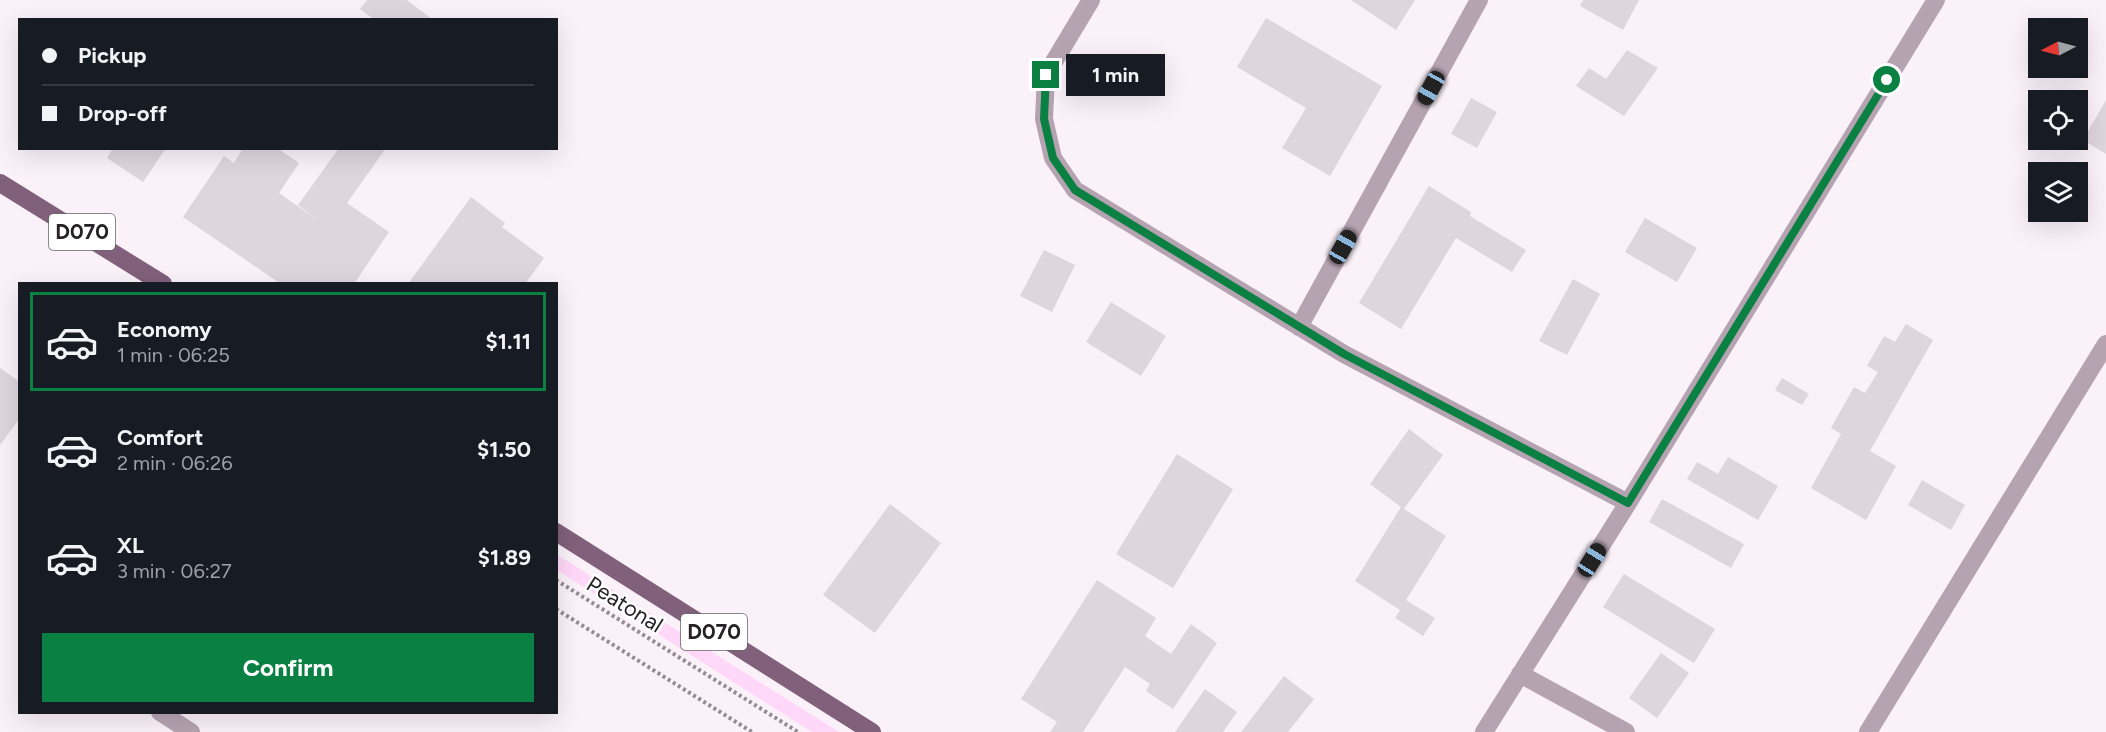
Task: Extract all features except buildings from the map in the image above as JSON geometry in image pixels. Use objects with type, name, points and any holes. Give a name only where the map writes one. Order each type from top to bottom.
[{"type":"main road","name":"D070","points":[[0,183],[159,282]]},
{"type":"main road","name":"D070","points":[[558,533],[872,732]]},
{"type":"street","points":[[1091,0],[1046,75],[1044,119],[1053,158],[1075,190],[1344,354],[1628,503]]},
{"type":"street","points":[[1299,327],[1479,0]]},
{"type":"street","points":[[1484,732],[1628,503],[1936,0]]},
{"type":"street","points":[[1868,732],[2106,344]]},
{"type":"street","points":[[1520,674],[1626,732]]},
{"type":"street","points":[[163,714],[191,732]]},
{"type":"path","name":"Peatonal","points":[[558,581],[798,732]]},
{"type":"path","points":[[558,610],[752,732]]},
{"type":"shaded area","points":[[558,555],[839,732],[812,732],[558,571]]},
{"type":"route","points":[[1046,75],[1044,119],[1053,158],[1075,190],[1344,354],[1628,503],[1887,80]]}]
